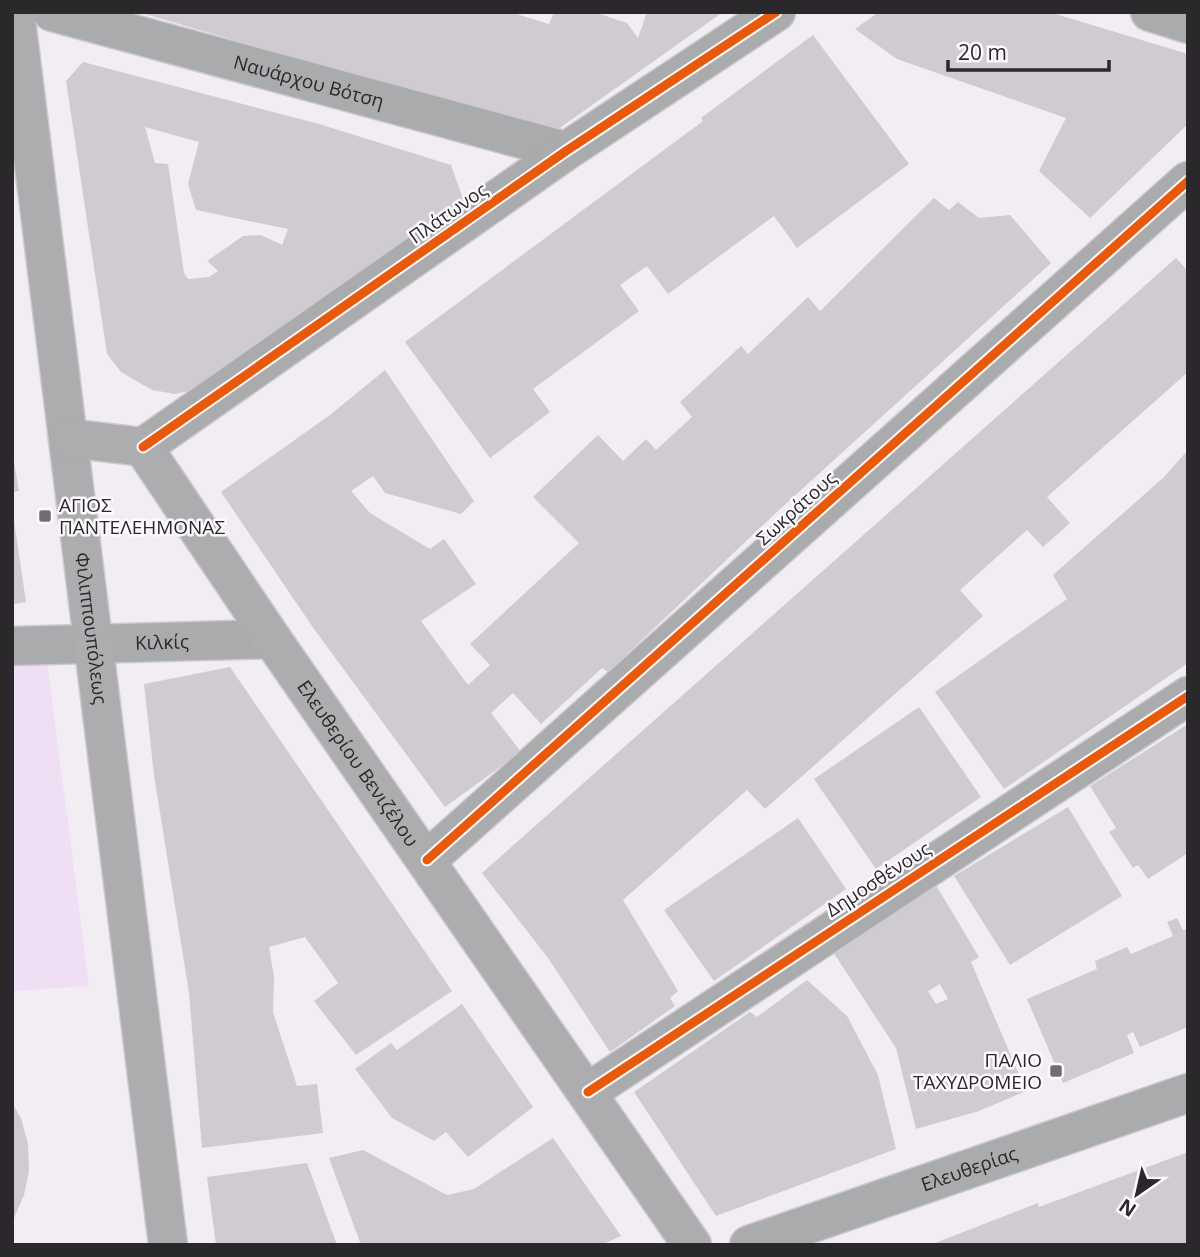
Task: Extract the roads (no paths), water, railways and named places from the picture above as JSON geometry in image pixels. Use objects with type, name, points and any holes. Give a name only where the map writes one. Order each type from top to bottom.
[{"type":"main road","name":"Φιλιππουπόλεως","points":[[15,12],[168,1245]]},
{"type":"main road","points":[[68,438],[144,447]]},
{"type":"main road","name":"Ελευθερίου Βενιζέλου","points":[[144,447],[272,639],[692,1245]]},
{"type":"street","name":"Ναυάρχου Βότση","points":[[52,12],[566,151]]},
{"type":"street","name":"Πλάτωνος","points":[[144,447],[566,151],[776,12]]},
{"type":"street","points":[[1150,12],[1188,24]]},
{"type":"street","name":"Σωκράτους","points":[[427,860],[1188,181]]},
{"type":"street","name":"Κιλκίς","points":[[12,646],[272,639]]},
{"type":"street","name":"Δημοσθένους","points":[[588,1092],[1188,696]]},
{"type":"street","name":"Ελευθερίας","points":[[749,1245],[1188,1093]]},
{"type":"place","name":"ΑΓΙΟΣ ΠΑΝΤΕΛΕΗΜΟΝΑΣ","points":[[45,516]]},
{"type":"place","name":"ΠΑΛΙΟ ΤΑΧΥΔΡΟΜΕΙΟ","points":[[1056,1071]]}]
